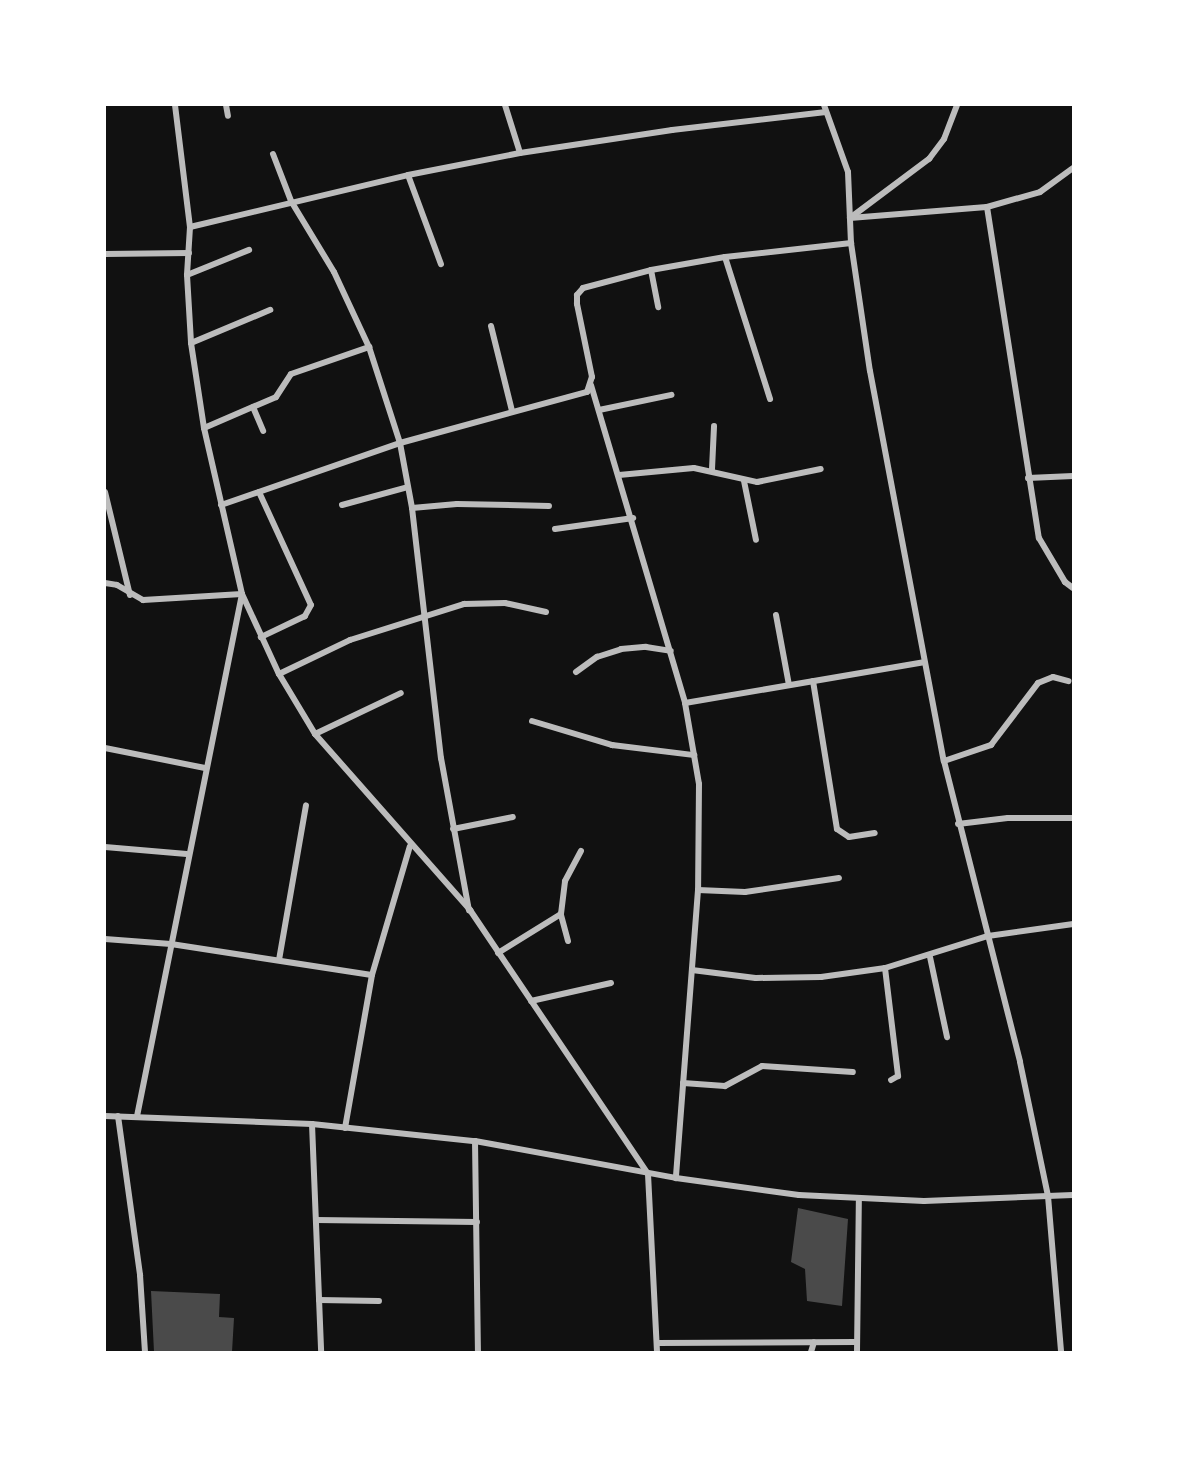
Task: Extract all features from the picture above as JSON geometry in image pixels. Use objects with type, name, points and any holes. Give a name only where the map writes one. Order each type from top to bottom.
[{"type":"street","points":[[176,105],[190,227],[187,275],[191,343],[204,428],[242,594],[279,674],[315,734],[410,846],[470,910],[648,1174],[657,1352]]},
{"type":"street","points":[[226,105],[228,116]]},
{"type":"street","points":[[505,105],[520,153]]},
{"type":"street","points":[[850,218],[929,159],[944,139],[957,105]]},
{"type":"street","points":[[190,227],[291,201],[520,153],[825,109],[848,172],[851,243],[870,371],[944,761],[988,936],[1048,1196],[1061,1352]]},
{"type":"street","points":[[273,154],[291,201],[334,272],[369,347],[400,443],[412,508],[453,829],[470,910]]},
{"type":"street","points":[[850,218],[987,207],[1040,192],[1073,168]]},
{"type":"street","points":[[408,175],[441,264]]},
{"type":"street","points":[[987,207],[1039,538],[1065,582],[1073,588]]},
{"type":"street","points":[[676,1179],[698,890],[699,784],[686,703],[633,518],[591,385],[577,295],[583,288],[651,270],[725,257],[851,243]]},
{"type":"street","points":[[187,275],[249,250]]},
{"type":"street","points":[[105,254],[189,253]]},
{"type":"street","points":[[725,257],[770,399]]},
{"type":"street","points":[[651,270],[658,307]]},
{"type":"street","points":[[191,343],[270,310]]},
{"type":"street","points":[[491,326],[512,411]]},
{"type":"street","points":[[204,428],[276,397],[291,374],[369,347]]},
{"type":"street","points":[[221,505],[400,443],[512,411],[580,395],[591,385]]},
{"type":"street","points":[[599,410],[671,395]]},
{"type":"street","points":[[253,407],[262,431]]},
{"type":"street","points":[[712,469],[714,426]]},
{"type":"street","points":[[619,475],[712,469],[744,481],[821,469]]},
{"type":"street","points":[[1028,478],[1073,476]]},
{"type":"street","points":[[744,481],[756,540]]},
{"type":"street","points":[[342,506],[408,487]]},
{"type":"street","points":[[105,492],[130,595]]},
{"type":"street","points":[[259,492],[311,605],[305,616],[261,637]]},
{"type":"street","points":[[412,508],[457,504],[549,506]]},
{"type":"street","points":[[555,530],[633,518]]},
{"type":"street","points":[[105,583],[117,585],[130,595],[143,600],[242,594]]},
{"type":"street","points":[[137,1116],[187,854],[242,594]]},
{"type":"street","points":[[279,674],[350,640],[425,614],[464,604],[495,603],[546,612]]},
{"type":"street","points":[[776,615],[789,685]]},
{"type":"street","points":[[576,672],[597,657],[621,649],[646,647],[671,651]]},
{"type":"street","points":[[686,703],[924,662]]},
{"type":"street","points":[[944,761],[991,745],[1038,684],[1053,677],[1068,681]]},
{"type":"street","points":[[813,681],[837,829],[849,837],[875,832]]},
{"type":"street","points":[[315,734],[401,693]]},
{"type":"street","points":[[532,721],[612,745],[694,755]]},
{"type":"street","points":[[105,748],[205,768]]},
{"type":"street","points":[[279,960],[306,805]]},
{"type":"street","points":[[453,829],[513,817]]},
{"type":"street","points":[[958,824],[1008,818],[1073,818]]},
{"type":"street","points":[[345,1128],[372,975],[410,846]]},
{"type":"street","points":[[105,847],[187,854]]},
{"type":"street","points":[[567,941],[561,914],[566,880],[581,851]]},
{"type":"street","points":[[698,890],[745,892],[839,878]]},
{"type":"street","points":[[498,953],[561,914]]},
{"type":"street","points":[[692,970],[767,978],[821,977],[885,968],[930,957],[988,936],[1073,924]]},
{"type":"street","points":[[105,939],[171,944],[372,975]]},
{"type":"street","points":[[930,957],[947,1037]]},
{"type":"street","points":[[885,968],[898,1076],[891,1080]]},
{"type":"street","points":[[531,1001],[611,982]]},
{"type":"street","points":[[683,1083],[725,1086],[762,1066],[853,1072]]},
{"type":"street","points":[[105,1116],[312,1124],[475,1141],[676,1179],[799,1195],[924,1201],[1073,1195]]},
{"type":"street","points":[[118,1116],[140,1275],[145,1352]]},
{"type":"street","points":[[312,1124],[321,1352]]},
{"type":"street","points":[[475,1141],[478,1352]]},
{"type":"street","points":[[857,1352],[859,1198]]},
{"type":"street","points":[[316,1220],[477,1222]]},
{"type":"street","points":[[319,1300],[379,1301]]},
{"type":"street","points":[[810,1352],[814,1342]]},
{"type":"street","points":[[657,1343],[856,1342]]},
{"type":"building","points":[[798,1208],[848,1219],[842,1306],[807,1301],[805,1269],[791,1262]]},
{"type":"building","points":[[151,1291],[220,1294],[219,1317],[234,1318],[232,1352],[154,1352]]}]
